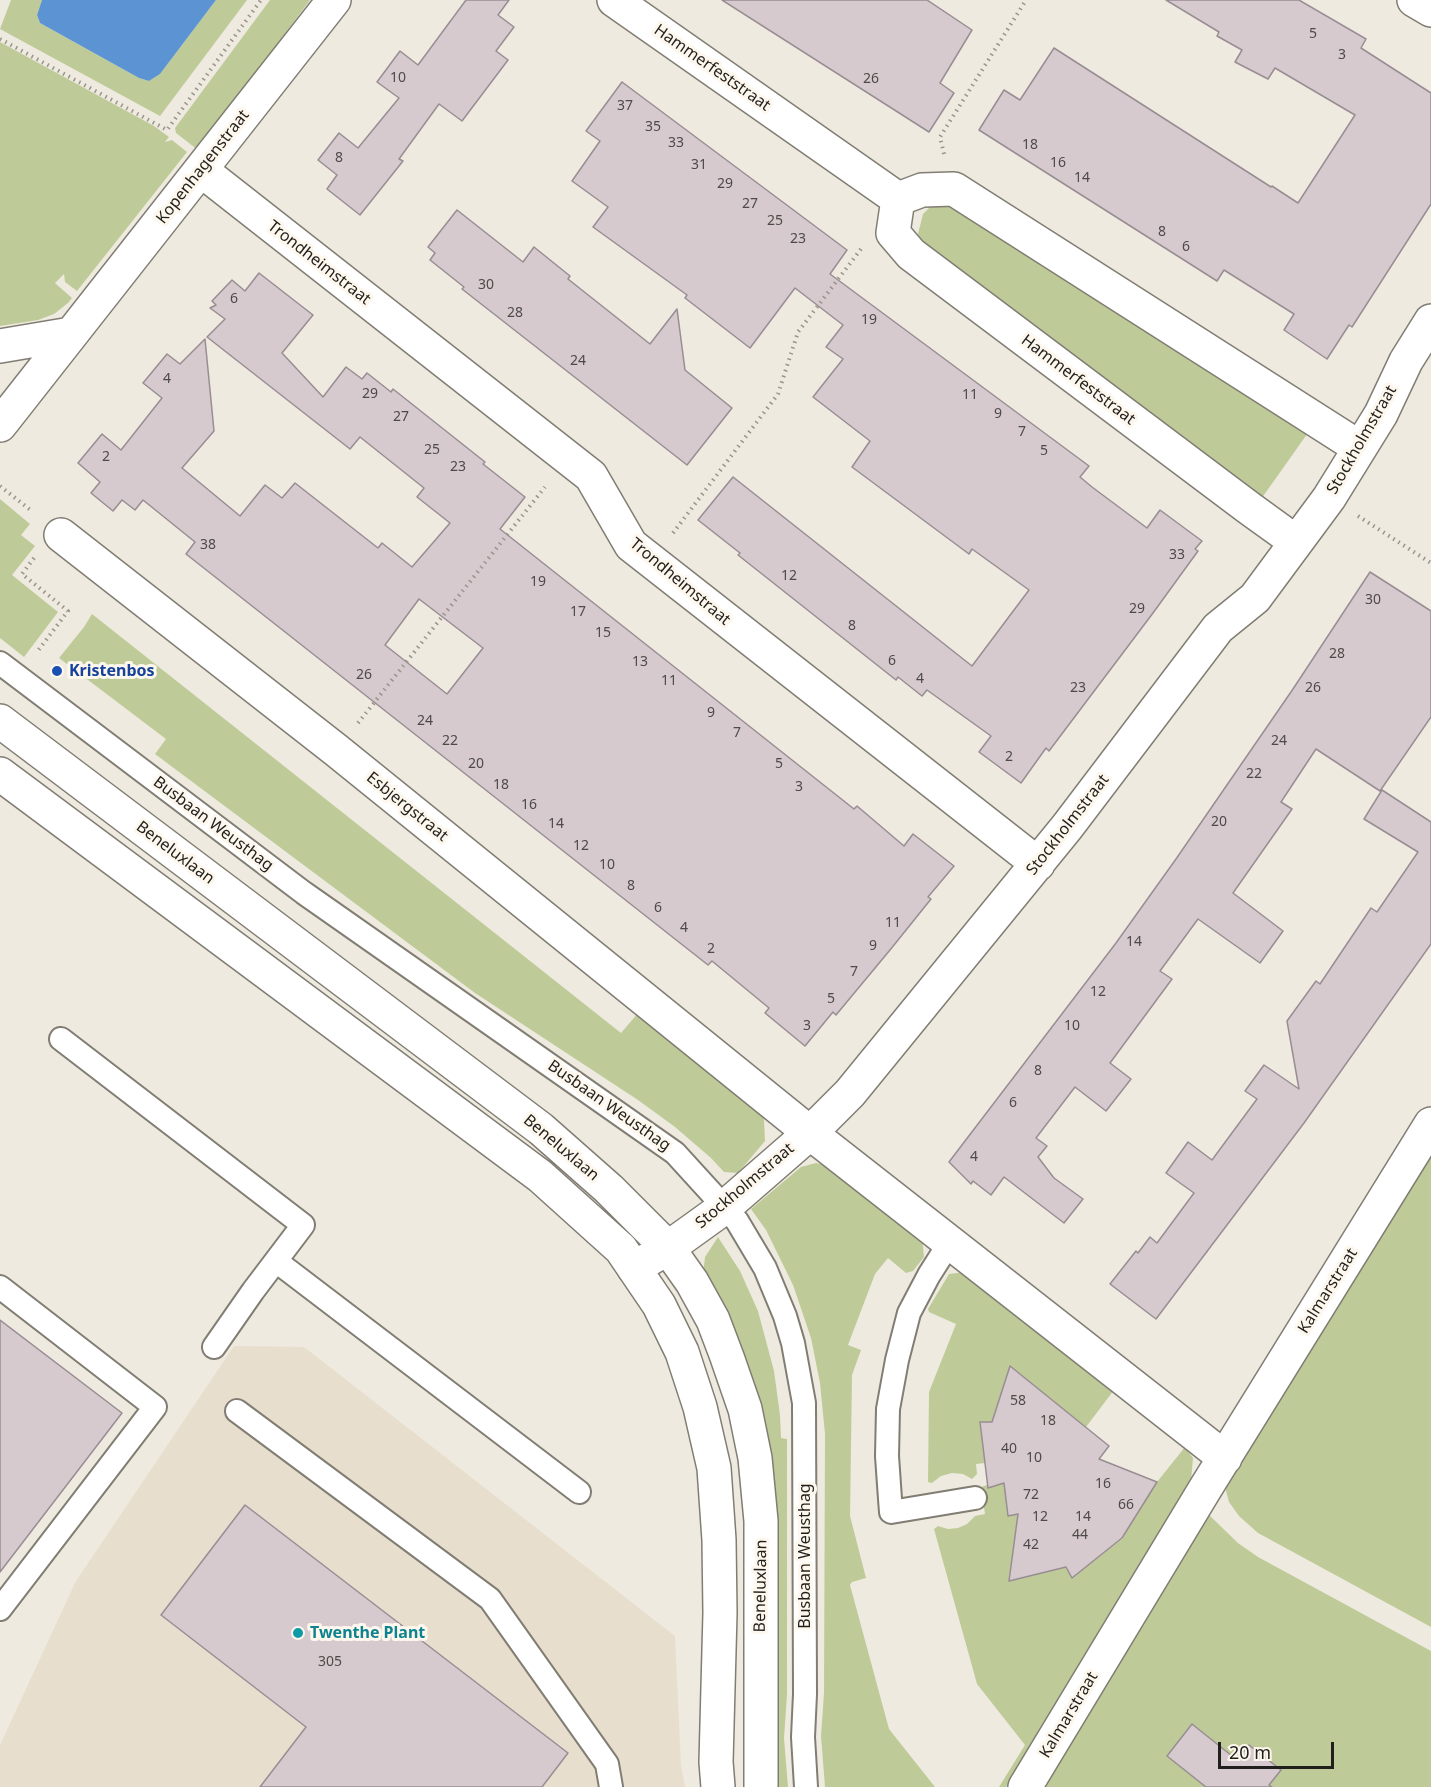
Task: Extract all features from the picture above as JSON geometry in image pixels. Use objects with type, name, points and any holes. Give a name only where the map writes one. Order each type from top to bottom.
[{"type":"street","name":"Kopenhagenstraat","points":[[0,425],[334,0]]},
{"type":"street","name":"Hammerfeststraat","points":[[615,0],[898,199]]},
{"type":"street","points":[[1414,0],[1431,10]]},
{"type":"street","name":"Trondheimstraat","points":[[201,170],[591,476],[631,545],[1038,864]]},
{"type":"street","points":[[893,233],[898,199],[922,190],[954,189],[1360,448]]},
{"type":"street","name":"Hammerfeststraat","points":[[893,233],[911,254],[1296,542]]},
{"type":"street","name":"Stockholmstraat","points":[[634,1268],[668,1248],[724,1207],[810,1132],[850,1093],[1038,864],[1218,628],[1255,598],[1329,498],[1381,414],[1406,361],[1431,321]]},
{"type":"street","points":[[0,346],[71,334]]},
{"type":"street","name":"Esbjergstraat","points":[[50,544],[336,750],[810,1132]]},
{"type":"street","name":"Beneluxlaan","points":[[0,722],[541,1130],[609,1189],[668,1248],[692,1282],[713,1320],[745,1409],[755,1458],[761,1521],[761,1787]]},
{"type":"street","points":[[0,774],[540,1176],[621,1249],[659,1305],[682,1352],[700,1407],[714,1468],[719,1540],[720,1613],[716,1762],[718,1787]]},
{"type":"street","name":"Kalmarstraat","points":[[1025,1787],[1431,1124]]},
{"type":"street","points":[[810,1132],[1225,1458]]},
{"type":"lane","name":"Busbaan Weusthag","points":[[0,663],[304,893],[675,1154],[724,1207],[749,1240],[776,1291],[793,1342],[804,1403],[805,1694],[803,1737],[806,1787]]},
{"type":"lane","points":[[62,1039],[303,1225],[214,1347]]},
{"type":"lane","points":[[950,1242],[909,1313],[897,1360],[888,1409],[887,1456],[891,1512],[975,1498]]},
{"type":"lane","points":[[276,1261],[579,1492]]},
{"type":"lane","points":[[0,1287],[154,1407],[0,1609]]},
{"type":"lane","points":[[237,1411],[490,1599],[607,1764],[611,1787]]},
{"type":"path","points":[[0,39],[167,130],[261,0]]},
{"type":"path","points":[[954,189],[940,138],[1026,0]]},
{"type":"path","points":[[651,561],[778,394],[798,332],[865,244],[893,233]]},
{"type":"path","points":[[336,750],[553,478],[570,460]]},
{"type":"path","points":[[0,486],[50,544],[22,574],[68,611],[19,677]]},
{"type":"path","points":[[1329,498],[1431,563]]},
{"type":"shaded area","points":[[234,1346],[304,1347],[675,1636],[681,1766],[685,1787],[0,1787],[0,1745],[76,1581]]},
{"type":"green space","points":[[11,0],[42,0],[37,15],[40,23],[139,78],[149,81],[160,74],[216,0],[247,0],[160,116],[0,29]]},
{"type":"green space","points":[[270,0],[310,0],[198,150],[176,133],[175,128]]},
{"type":"green space","points":[[0,42],[154,126],[169,137],[165,142],[172,140],[187,152],[77,291],[65,282],[64,274],[55,283],[72,298],[68,303],[54,314],[38,320],[0,326]]},
{"type":"green space","points":[[947,202],[1310,430],[1259,502],[922,243],[918,234],[923,214],[930,207]]},
{"type":"green space","points":[[0,499],[30,524],[21,535],[35,546],[12,575],[58,612],[24,657],[0,638]]},
{"type":"green space","points":[[92,614],[621,1033],[639,1012],[749,1102],[764,1119],[765,1141],[738,1173],[724,1172],[675,1127],[638,1100],[475,993],[155,754],[166,739],[59,658]]},
{"type":"green space","points":[[1431,1144],[1431,1627],[1258,1533],[1239,1516],[1229,1502],[1225,1487]]},
{"type":"green space","points":[[816,1163],[825,1165],[922,1238],[924,1257],[913,1271],[906,1273],[888,1258],[875,1274],[848,1345],[861,1350],[852,1375],[850,1516],[866,1578],[852,1582],[850,1585],[889,1729],[935,1787],[825,1787],[821,1736],[824,1693],[825,1434],[820,1383],[811,1338],[793,1285],[766,1230],[751,1209],[801,1167]]},
{"type":"green space","points":[[718,1237],[740,1271],[758,1311],[774,1371],[781,1438],[787,1439],[787,1695],[784,1738],[788,1787],[770,1787],[768,1585],[703,1274],[705,1257]]},
{"type":"green space","points":[[965,1272],[1114,1390],[1086,1427],[1010,1366],[997,1406],[996,1423],[980,1422],[985,1463],[976,1464],[977,1474],[972,1479],[963,1474],[952,1473],[941,1476],[932,1483],[928,1482],[929,1392],[956,1324],[929,1312],[928,1309],[949,1274]]},
{"type":"green space","points":[[1185,1447],[1193,1458],[1191,1481],[1006,1787],[999,1787],[1025,1745],[977,1684],[934,1529],[938,1526],[948,1529],[958,1528],[967,1524],[975,1516],[985,1514],[981,1487],[987,1485],[988,1488],[1004,1483],[1009,1516],[1018,1514],[1009,1581],[1049,1571],[1064,1564],[1072,1577],[1122,1539],[1157,1482]]},
{"type":"green space","points":[[1208,1514],[1238,1543],[1258,1557],[1431,1651],[1431,1787],[1035,1787]]},
{"type":"water","points":[[42,0],[216,0],[160,74],[149,81],[139,78],[40,23],[37,15]]},
{"type":"building","points":[[466,0],[509,0],[498,15],[514,27],[496,51],[508,60],[462,121],[439,104],[399,159],[403,161],[360,215],[327,189],[337,175],[318,160],[339,133],[358,148],[399,98],[377,82],[400,51],[418,65]]},
{"type":"building","points":[[722,0],[927,0],[972,30],[940,83],[954,93],[929,132]]},
{"type":"building","points":[[1166,0],[1299,0],[1366,39],[1361,48],[1431,93],[1431,204],[1352,327],[1349,325],[1327,359],[1284,330],[1294,314],[1224,270],[1217,281],[979,130],[1004,90],[1020,100],[1054,48],[1298,203],[1355,115],[1275,68],[1268,79],[1235,62],[1242,50],[1217,36],[1219,32]]},
{"type":"building","points":[[622,82],[847,250],[830,274],[1089,466],[1080,477],[1092,487],[1147,528],[1160,510],[1202,541],[1195,549],[1198,551],[1153,613],[1049,751],[1046,748],[1021,783],[979,752],[991,736],[927,690],[922,696],[898,677],[896,680],[738,555],[740,553],[698,520],[733,477],[972,666],[1029,590],[972,549],[969,554],[852,467],[870,441],[813,397],[843,359],[826,347],[843,325],[795,288],[750,348],[685,298],[687,295],[593,227],[608,207],[572,181],[600,141],[586,131]]},
{"type":"building","points":[[457,210],[523,262],[534,247],[570,276],[568,279],[650,344],[677,309],[685,370],[732,408],[687,465],[462,289],[464,287],[430,260],[435,253],[428,247]]},
{"type":"building","points":[[259,273],[313,315],[282,353],[323,397],[346,367],[362,379],[367,373],[391,392],[393,389],[525,497],[500,529],[854,809],[857,806],[904,846],[913,834],[954,866],[928,897],[931,899],[890,950],[836,1015],[833,1012],[805,1046],[765,1013],[769,1008],[712,961],[708,965],[186,554],[195,542],[143,500],[135,510],[122,500],[113,511],[91,493],[100,482],[78,463],[102,434],[121,450],[162,398],[143,383],[167,354],[180,364],[205,339],[214,431],[182,468],[240,516],[265,485],[282,498],[295,483],[378,548],[382,543],[412,567],[450,523],[417,497],[424,488],[360,437],[350,449],[207,337],[225,319],[210,308],[216,305],[212,301],[232,280],[245,291]],"holes":[[[419,599],[483,648],[447,694],[385,645]]]},
{"type":"building","points":[[1370,572],[1431,611],[1431,717],[1380,791],[1316,749],[1281,802],[1292,809],[1233,893],[1283,931],[1260,963],[1198,919],[1160,971],[1172,979],[1110,1063],[1131,1079],[1106,1111],[1075,1087],[1036,1138],[1047,1146],[1038,1157],[1054,1178],[1083,1199],[1064,1223],[1004,1177],[991,1195],[973,1181],[971,1184],[949,1162],[1116,943],[1176,859]]},
{"type":"building","points":[[1382,790],[1431,822],[1431,944],[1304,1123],[1156,1319],[1110,1284],[1150,1237],[1157,1243],[1194,1193],[1166,1173],[1188,1142],[1212,1160],[1257,1099],[1245,1091],[1264,1065],[1299,1089],[1287,1021],[1316,981],[1320,984],[1371,908],[1377,912],[1418,852],[1364,819]]},
{"type":"building","points":[[0,1320],[122,1413],[0,1572]]},
{"type":"building","points":[[1010,1366],[1109,1446],[1099,1459],[1157,1482],[1122,1538],[1072,1578],[1066,1567],[1009,1581],[1018,1514],[1008,1516],[1004,1483],[988,1488],[980,1422],[992,1422]]},
{"type":"building","name":"Twenthe Plant","points":[[245,1505],[568,1753],[542,1787],[260,1787],[306,1727],[161,1615]]},
{"type":"building","points":[[1192,1724],[1237,1760],[1249,1745],[1281,1770],[1269,1785],[1272,1787],[1206,1787],[1167,1756]]},
{"type":"place","name":"Kristenbos","points":[[57,671]]},
{"type":"place","name":"Twenthe Plant","points":[[298,1633]]}]
